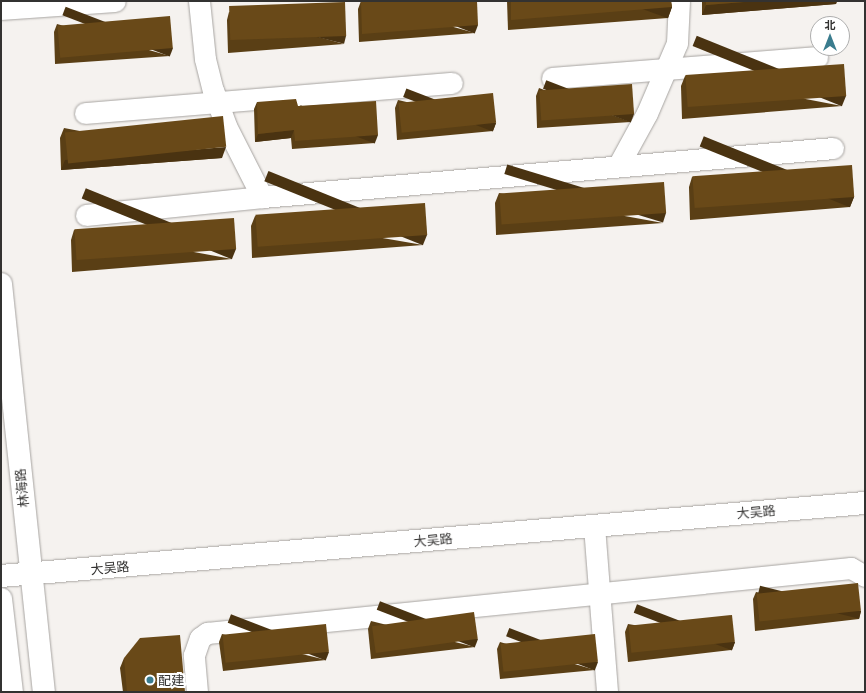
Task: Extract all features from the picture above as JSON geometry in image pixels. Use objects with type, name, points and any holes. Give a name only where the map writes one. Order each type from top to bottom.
[{"type":"street","points":[[1,9],[115,1]]},
{"type":"street","points":[[199,1],[205,59],[217,101],[241,160],[262,196]]},
{"type":"street","points":[[618,166],[677,43],[679,1]]},
{"type":"street","points":[[552,78],[817,58]]},
{"type":"street","points":[[85,113],[217,101],[452,83]]},
{"type":"street","points":[[86,215],[262,196],[833,148]]},
{"type":"street","name":"林海路","points":[[1,284],[44,692]]},
{"type":"street","name":"大吴路","points":[[1,576],[31,575],[865,503]]},
{"type":"street","points":[[594,526],[607,692]]},
{"type":"street","points":[[197,692],[194,655],[200,638],[207,633],[851,568],[865,576]]},
{"type":"street","points":[[1,599],[12,692]]},
{"type":"building","points":[[361,1],[477,1],[478,25],[362,34]]},
{"type":"building","points":[[511,1],[671,1],[672,7],[511,20]]},
{"type":"building","points":[[706,1],[757,1],[706,5]]},
{"type":"building","points":[[345,2],[346,36],[230,40],[229,6]]},
{"type":"building","points":[[170,16],[173,48],[60,58],[57,26]]},
{"type":"building","points":[[844,64],[846,96],[688,107],[685,75]]},
{"type":"building","points":[[632,84],[634,114],[541,120],[539,90]]},
{"type":"building","points":[[493,93],[496,123],[402,133],[399,103]]},
{"type":"building","points":[[296,99],[298,106],[376,101],[378,135],[295,141],[294,130],[258,134],[257,102]]},
{"type":"building","points":[[223,116],[226,147],[68,163],[65,133]]},
{"type":"building","points":[[852,165],[854,197],[695,208],[692,176]]},
{"type":"building","points":[[664,182],[666,213],[502,224],[499,194]]},
{"type":"building","points":[[425,203],[427,235],[258,247],[255,215]]},
{"type":"building","points":[[234,218],[236,249],[77,260],[74,229]]},
{"type":"building","points":[[858,583],[861,611],[759,622],[757,594]]},
{"type":"building","points":[[474,612],[478,639],[376,653],[372,626]]},
{"type":"building","points":[[732,615],[735,642],[631,653],[629,626]]},
{"type":"building","points":[[326,624],[329,652],[225,663],[223,635]]},
{"type":"building","points":[[595,634],[598,662],[503,672],[501,644]]},
{"type":"building","name":"配建","points":[[180,635],[185,692],[127,692],[124,658],[140,638]]},
{"type":"place","name":"配建","points":[[150,680]]}]
